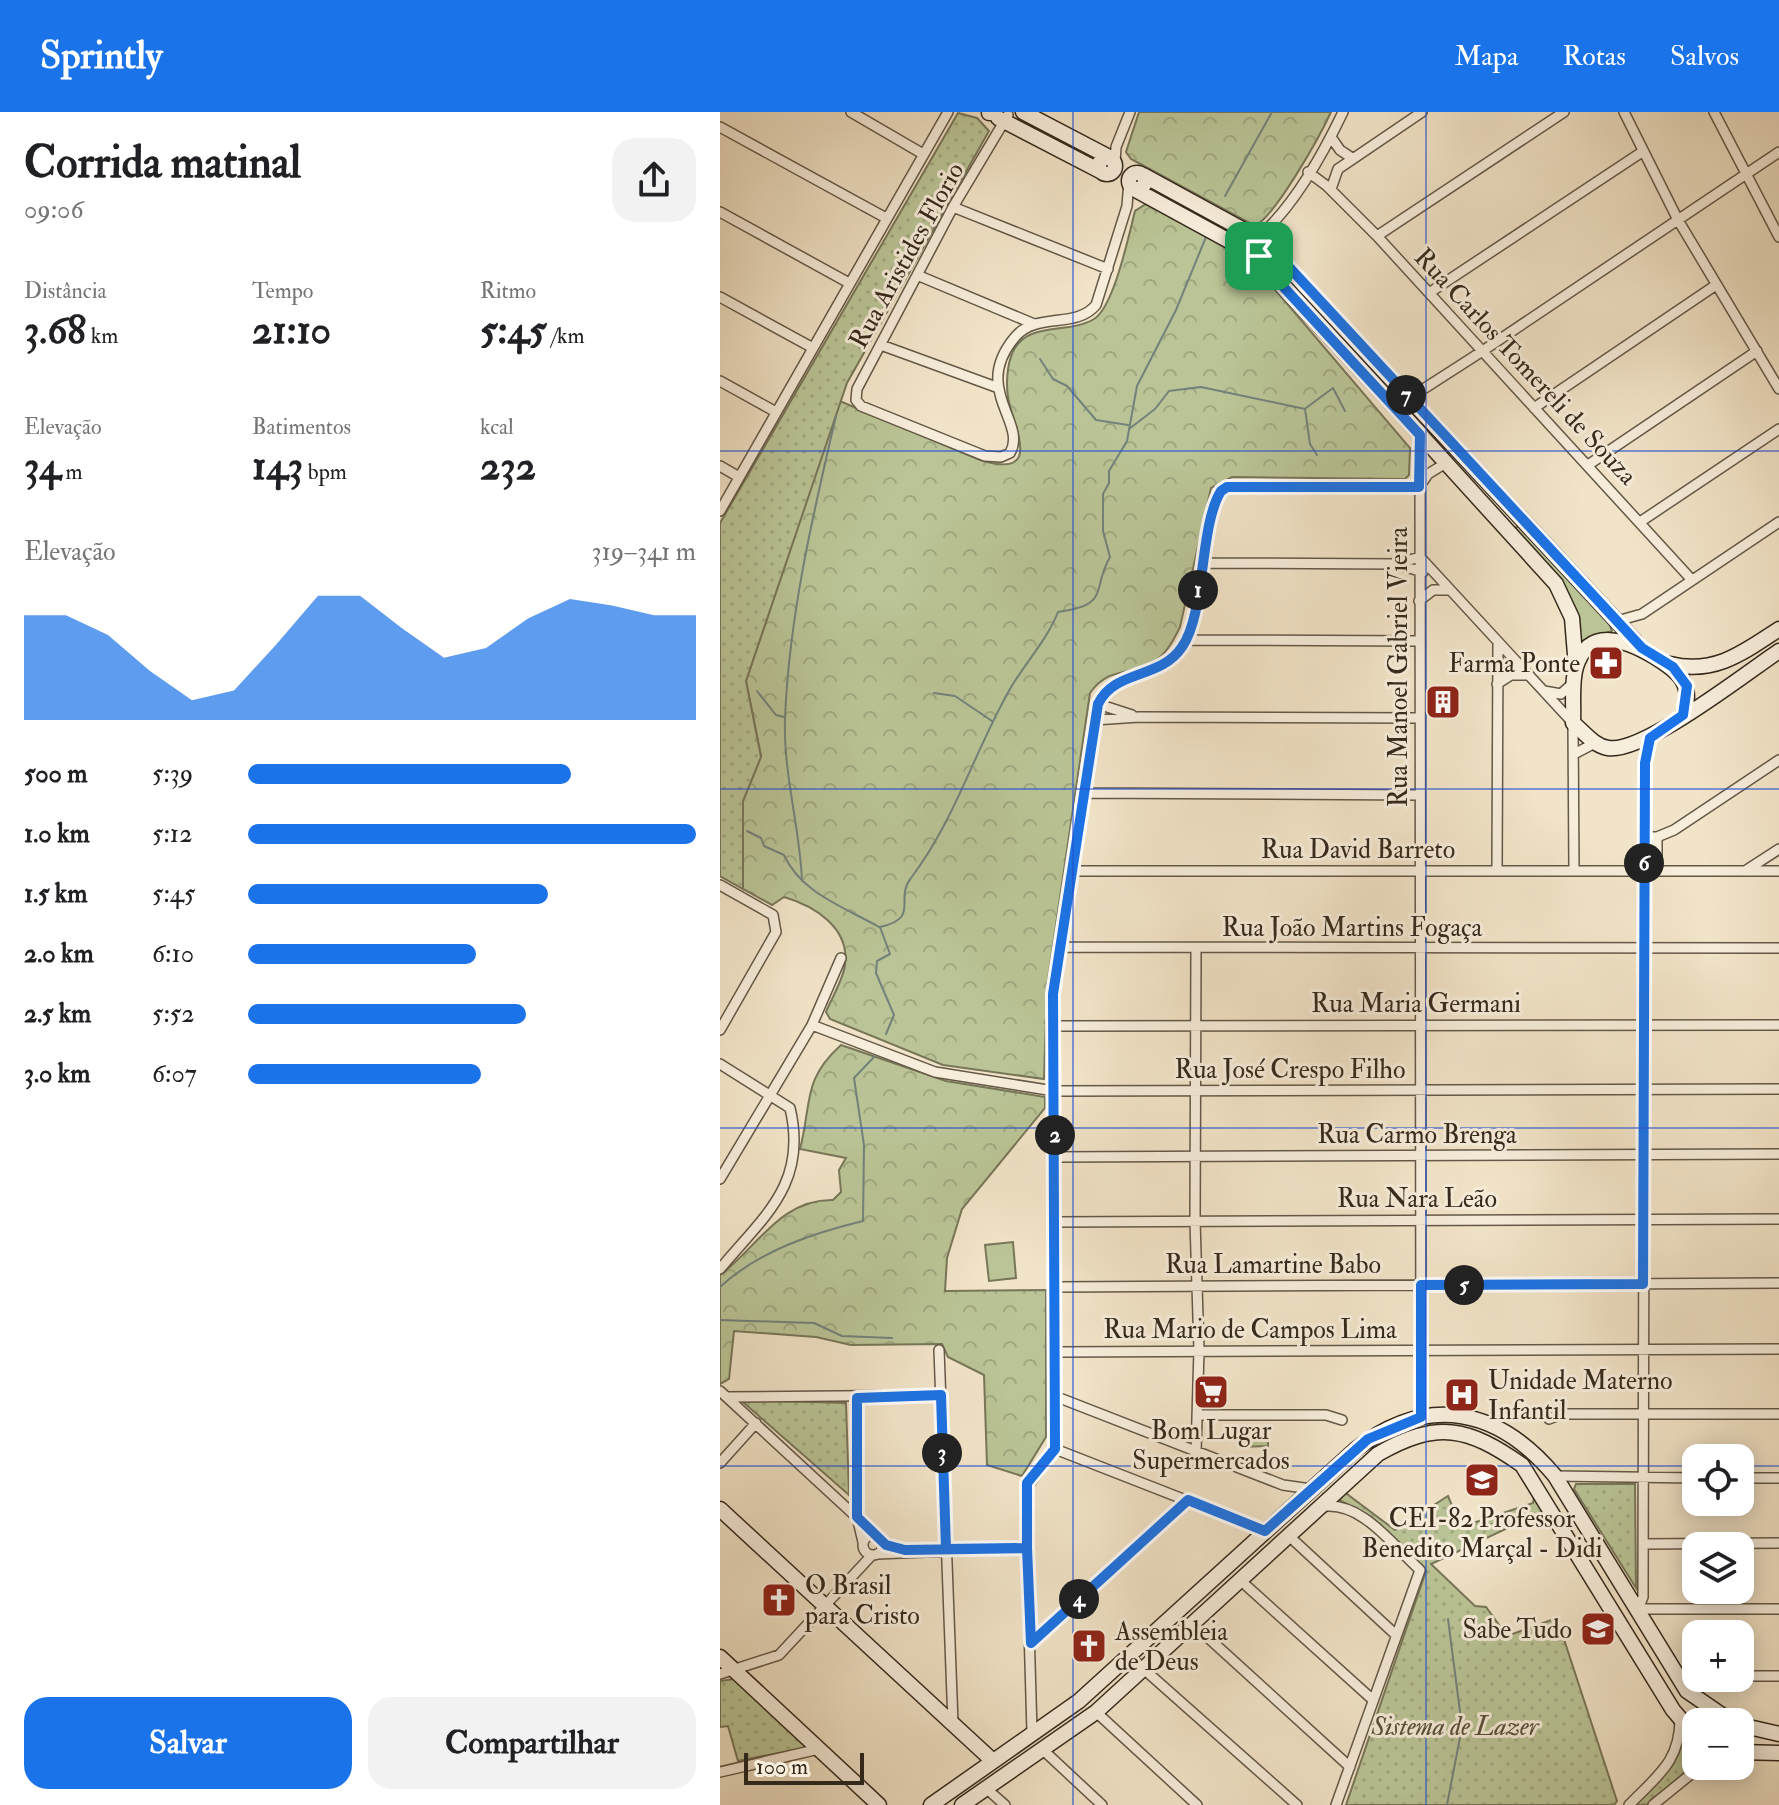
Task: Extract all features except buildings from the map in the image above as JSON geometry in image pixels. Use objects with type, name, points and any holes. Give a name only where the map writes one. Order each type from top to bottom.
[{"type":"main road","points":[[1001,118],[1110,161],[1136,184],[1261,243],[1405,401],[1453,445],[1642,648]]},
{"type":"main road","points":[[1405,401],[1420,435],[1556,584],[1572,618],[1576,668],[1573,723],[1595,743],[1611,749],[1629,747],[1650,738],[1779,651]]},
{"type":"main road","points":[[1446,463],[1454,455],[1453,445]]},
{"type":"main road","points":[[1669,664],[1697,667],[1721,664],[1779,629]]},
{"type":"main road","points":[[1576,668],[1588,648],[1604,639],[1623,639],[1669,664],[1687,686],[1683,715]]},
{"type":"main road","points":[[962,1805],[988,1790],[1096,1712],[1289,1536],[1303,1498],[1359,1469],[1416,1433],[1421,1417]]},
{"type":"main road","points":[[931,1805],[1079,1701],[1368,1439],[1421,1417],[1468,1418],[1493,1423],[1533,1450],[1555,1476],[1678,1677],[1697,1701],[1709,1708]]},
{"type":"main road","points":[[1403,1440],[1467,1433],[1487,1440],[1522,1465],[1682,1721]]},
{"type":"main road","points":[[720,1509],[994,1758]]},
{"type":"main road","points":[[720,1657],[728,1673],[819,1749],[879,1805]]},
{"type":"main road","points":[[1680,1719],[1687,1702],[1697,1701]]},
{"type":"main road","points":[[1032,1732],[1051,1734],[1073,1728]]},
{"type":"main road","points":[[1754,1729],[1779,1734]]},
{"type":"main road","points":[[1754,1753],[1779,1753]]},
{"type":"main road","points":[[955,1805],[985,1781],[994,1758]]},
{"type":"street","points":[[851,112],[923,154]]},
{"type":"street","points":[[1110,161],[1130,112]]},
{"type":"street","points":[[1261,243],[1331,137],[1343,112]]},
{"type":"street","points":[[1300,185],[1329,188],[1338,169],[1422,112]]},
{"type":"street","points":[[1377,236],[1564,112]]},
{"type":"street","points":[[1624,112],[1678,220],[1779,389]]},
{"type":"street","points":[[1714,112],[1744,175],[1779,237]]},
{"type":"street","points":[[720,511],[948,113]]},
{"type":"street","name":"Rua Aristides Florio","points":[[996,387],[1014,436],[1013,449],[1001,457],[985,456],[861,406],[856,400],[857,389],[1001,118]]},
{"type":"street","points":[[720,127],[886,218]]},
{"type":"street","points":[[1331,137],[1340,150],[1352,158]]},
{"type":"street","points":[[1429,293],[1642,152]]},
{"type":"street","points":[[1405,401],[1779,152]]},
{"type":"street","name":"Rua Carlos Tomereli de Souza","points":[[1308,172],[1329,188],[1377,236],[1691,579]]},
{"type":"street","points":[[881,345],[996,387],[998,372],[1015,337],[1034,324],[1078,317],[1091,311],[1099,299],[1136,184]]},
{"type":"street","points":[[953,207],[1108,269]]},
{"type":"street","points":[[720,212],[849,283]]},
{"type":"street","points":[[917,275],[1034,324]]},
{"type":"street","points":[[1534,408],[1716,285]]},
{"type":"street","points":[[720,297],[813,348]]},
{"type":"street","points":[[1588,465],[1757,351]]},
{"type":"street","points":[[720,381],[776,412]]},
{"type":"street","points":[[1640,522],[1779,429]]},
{"type":"street","name":"Rua Manoel Gabriel Vieira","points":[[1420,435],[1421,1417]]},
{"type":"street","points":[[1032,1732],[1027,1483],[1055,1449],[1057,1397],[1053,994],[1098,704],[1113,684],[1166,664],[1187,640],[1221,491],[1227,487],[1419,487],[1428,474],[1446,463]]},
{"type":"street","points":[[720,466],[739,477]]},
{"type":"street","points":[[1617,621],[1642,614],[1779,522]]},
{"type":"street","points":[[1395,564],[1420,557],[1447,590],[1573,723],[1574,871]]},
{"type":"street","points":[[1204,563],[1395,564],[1420,570],[1447,590]]},
{"type":"street","points":[[1419,601],[1433,590],[1447,590]]},
{"type":"street","points":[[1629,635],[1642,614]]},
{"type":"street","points":[[1187,640],[1420,641]]},
{"type":"street","points":[[1497,871],[1498,642]]},
{"type":"street","points":[[1541,690],[1555,695],[1565,692],[1572,686],[1576,668]]},
{"type":"street","points":[[1497,684],[1511,675],[1526,675]]},
{"type":"street","points":[[1098,704],[1139,717]]},
{"type":"street","points":[[1094,720],[1139,717],[1420,718]]},
{"type":"street","points":[[1650,738],[1645,763],[1643,949],[1643,1597],[1638,1609],[1779,1609]]},
{"type":"street","points":[[1574,754],[1595,743]]},
{"type":"street","points":[[1629,747],[1645,763]]},
{"type":"street","points":[[1644,837],[1657,837],[1674,830],[1779,760]]},
{"type":"street","points":[[1083,793],[1420,795]]},
{"type":"street","points":[[1657,837],[1657,871]]},
{"type":"street","points":[[1774,871],[1779,850]]},
{"type":"street","points":[[1744,871],[1779,850]]},
{"type":"street","name":"Rua David Barreto","points":[[1072,871],[1774,871]]},
{"type":"street","points":[[720,885],[773,915],[777,924],[776,932],[720,1030]]},
{"type":"street","name":"Rua João Martins Fogaça","points":[[1061,947],[1779,948]]},
{"type":"street","points":[[1196,949],[1195,1221],[1199,1350],[1196,1452]]},
{"type":"street","points":[[720,1179],[812,1025],[841,958]]},
{"type":"street","name":"Rua José Crespo Filho","points":[[812,1025],[935,1072],[1054,1091],[1779,1089]]},
{"type":"street","name":"Rua Maria Germani","points":[[1053,1026],[1779,1025]]},
{"type":"street","points":[[720,1064],[771,1093],[790,1108],[794,1157],[791,1176],[772,1208],[720,1269]]},
{"type":"street","name":"Rua Carmo Brenga","points":[[1055,1157],[1779,1154]]},
{"type":"street","name":"Rua Nara Leão","points":[[1055,1222],[1779,1219]]},
{"type":"street","name":"Rua Lamartine Babo","points":[[1055,1287],[1779,1283]]},
{"type":"street","name":"Rua Mario de Campos Lima","points":[[1056,1352],[1779,1349]]},
{"type":"street","points":[[939,1350],[953,1723]]},
{"type":"street","points":[[724,1394],[857,1398],[941,1395]]},
{"type":"street","points":[[724,1394],[879,1538],[905,1550]]},
{"type":"street","points":[[1057,1397],[1303,1498],[1354,1511],[1420,1570],[1336,1805]]},
{"type":"street","points":[[857,1398],[857,1517],[865,1550],[875,1554],[905,1550],[1027,1548]]},
{"type":"street","points":[[1549,1419],[1562,1414],[1779,1414]]},
{"type":"street","points":[[1198,1415],[1326,1415],[1342,1420]]},
{"type":"street","points":[[720,1463],[756,1423]]},
{"type":"street","points":[[1055,1449],[1265,1531]]},
{"type":"street","points":[[1555,1476],[1578,1479],[1682,1478]]},
{"type":"street","points":[[1754,1478],[1779,1478]]},
{"type":"street","points":[[1569,1499],[1569,1485],[1578,1479]]},
{"type":"street","points":[[1031,1643],[1188,1500]]},
{"type":"street","points":[[1289,1536],[1396,1635]]},
{"type":"street","points":[[863,1542],[879,1538]]},
{"type":"street","points":[[728,1673],[779,1655],[875,1554],[879,1538]]},
{"type":"street","points":[[1643,1544],[1779,1543]]},
{"type":"street","points":[[1240,1580],[1373,1700]]},
{"type":"street","points":[[1193,1624],[1350,1767]]},
{"type":"street","points":[[1129,1656],[1297,1805]]},
{"type":"street","points":[[1754,1676],[1779,1676]]},
{"type":"street","points":[[930,1703],[941,1704],[950,1693]]},
{"type":"street","points":[[1096,1712],[1197,1805]]},
{"type":"street","points":[[1629,1805],[1673,1760],[1680,1741],[1680,1719]]},
{"type":"street","points":[[720,1772],[819,1749]]},
{"type":"street","points":[[1042,1749],[1102,1805]]},
{"type":"street","points":[[1653,1805],[1684,1780]]},
{"type":"street","points":[[988,1790],[1005,1805]]},
{"type":"green space","points":[[1139,112],[1331,112],[1285,191],[1255,226],[1131,159],[1126,152]]},
{"type":"green space","points":[[958,113],[977,118],[989,131],[847,383],[746,681],[761,757],[743,801],[743,889],[720,876],[720,523]]},
{"type":"green space","points":[[1146,204],[1249,259],[1410,448],[1409,475],[1405,479],[1232,477],[1211,488],[1180,627],[1168,649],[1150,664],[1106,678],[1090,693],[1047,986],[1044,1079],[943,1065],[830,1019],[826,1012],[845,965],[842,940],[836,930],[828,920],[796,901],[784,897],[772,905],[743,889],[743,801],[761,756],[746,681],[840,401],[980,460],[1012,463],[1019,457],[1020,448],[1007,392],[1012,354],[1018,343],[1027,336],[1084,324],[1101,312],[1120,269],[1135,211]]},
{"type":"green space","points":[[1521,526],[1608,621],[1612,631],[1580,642],[1578,627],[1513,528]]},
{"type":"green space","points":[[841,1045],[946,1081],[1045,1097],[1045,1108],[962,1209],[947,1258],[945,1291],[1046,1290],[1046,1437],[1022,1476],[987,1465],[984,1375],[948,1357],[942,1344],[851,1345],[816,1337],[734,1331],[729,1379],[720,1384],[720,1275],[784,1216],[814,1202],[833,1200],[841,1192],[839,1170],[846,1158],[800,1149],[814,1081]]},
{"type":"green space","points":[[1013,1242],[1016,1278],[989,1281],[985,1245]]},
{"type":"green space","points":[[745,1400],[846,1403],[849,1495],[744,1403]]},
{"type":"green space","points":[[1241,1431],[1268,1431],[1268,1446],[1240,1447]]},
{"type":"green space","points":[[1576,1484],[1635,1484],[1636,1588],[1574,1489]]},
{"type":"green space","name":"Sistema de Lazer","points":[[1347,1486],[1347,1494],[1395,1530],[1448,1496],[1461,1527],[1533,1503],[1534,1497],[1544,1511],[1431,1564],[1475,1606],[1486,1607],[1507,1636],[1557,1618],[1617,1801],[1614,1805],[1346,1805],[1426,1571],[1365,1514],[1338,1499]]},
{"type":"green space","points":[[734,1679],[805,1744],[804,1748],[738,1761],[728,1726],[720,1727],[720,1681]]},
{"type":"green space","points":[[1682,1741],[1682,1775],[1647,1805],[1634,1805],[1674,1763]]},
{"type":"waterway","points":[[1225,196],[1272,112]]},
{"type":"waterway","points":[[886,1034],[894,1015],[876,973],[877,961],[890,954],[880,927],[892,923],[903,913],[906,886],[940,833],[1010,689],[1058,612],[1086,605],[1097,594],[1110,557],[1103,531],[1103,494],[1109,483],[1109,471],[1127,441],[1137,386],[1176,310],[1206,237]]},
{"type":"waterway","points":[[1040,359],[1053,379],[1067,386],[1096,420],[1128,425]]},
{"type":"waterway","points":[[1129,429],[1155,409],[1169,391],[1201,387],[1305,409],[1310,444],[1317,455]]},
{"type":"waterway","points":[[1306,408],[1333,388],[1345,411]]},
{"type":"waterway","points":[[802,881],[785,739],[787,680],[803,566],[836,416]]},
{"type":"waterway","points":[[757,691],[776,715],[784,717]]},
{"type":"waterway","points":[[934,693],[955,696],[992,721]]},
{"type":"waterway","points":[[747,831],[761,838],[764,846],[784,855],[812,889],[879,927]]},
{"type":"waterway","points":[[720,1287],[769,1253],[825,1231],[863,1221],[864,1145],[854,1078],[874,1057]]},
{"type":"waterway","points":[[720,1320],[814,1323],[842,1336],[892,1338]]},
{"type":"waterway","points":[[1447,1805],[1462,1727],[1448,1619]]},
{"type":"place","name":"Farma Ponte","points":[[1606,663]]},
{"type":"place","name":"ㅤ","points":[[1443,702]]},
{"type":"place","name":"Bom Lugar Supermercados","points":[[1211,1392]]},
{"type":"place","name":"Unidade Materno Infantil","points":[[1462,1395]]},
{"type":"place","name":"CEI-82 Professor Benedito Marçal - Didi","points":[[1482,1480]]},
{"type":"place","name":"O Brasil para Cristo","points":[[779,1600]]},
{"type":"place","name":"Sabe Tudo","points":[[1598,1629]]},
{"type":"place","name":"Assembleia de Deus","points":[[1089,1646]]},
{"type":"route","points":[[1259,256],[1255,256],[1420,435],[1419,487],[1227,487],[1221,491],[1217,496],[1187,640],[1175,657],[1155,671],[1113,684],[1098,704],[1053,994],[1055,1449],[1027,1483],[1025,1490],[1027,1548],[946,1549],[941,1395],[857,1398],[857,1517],[886,1545],[905,1550],[1027,1548],[1031,1643],[1188,1500],[1265,1531],[1368,1439],[1409,1419],[1421,1417],[1421,1285],[1643,1284],[1645,763],[1650,738],[1683,715],[1687,686],[1673,667],[1642,648],[1276,253],[1267,245],[1266,252],[1259,256]]}]
